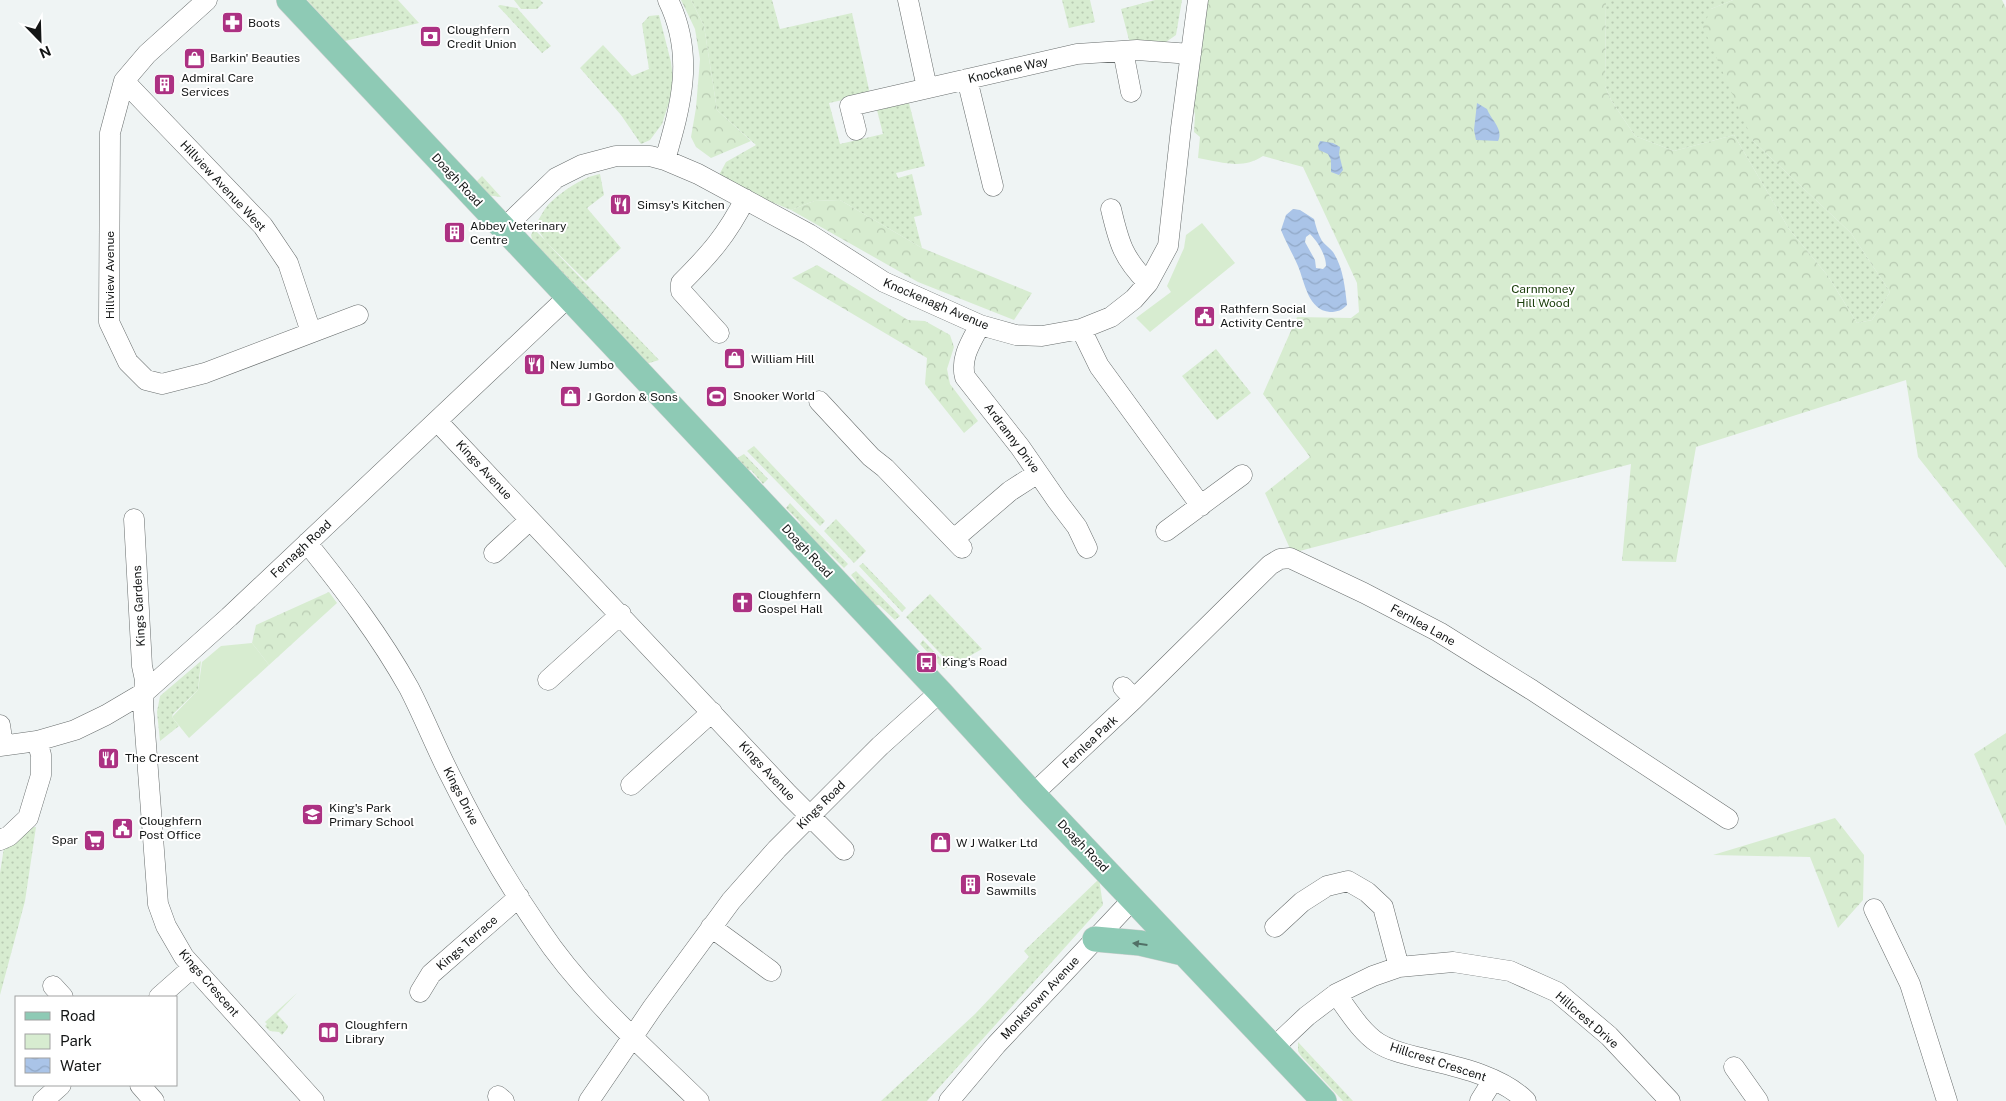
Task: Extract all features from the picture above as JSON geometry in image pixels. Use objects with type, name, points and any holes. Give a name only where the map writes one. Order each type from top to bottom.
[{"type":"main road","name":"Doagh Road","points":[[289,0],[940,692],[1033,794],[1324,1101]]},
{"type":"main road","points":[[1095,939],[1140,943],[1183,953]]},
{"type":"street","name":"Hillview Avenue","points":[[207,0],[147,54],[124,81],[110,133],[109,322],[128,362],[146,380],[162,384],[205,372],[358,315]]},
{"type":"street","points":[[665,160],[680,106],[684,58],[677,18],[668,0]]},
{"type":"street","points":[[908,0],[927,88]]},
{"type":"street","name":"Knockenagh Avenue","points":[[503,229],[556,178],[582,165],[616,156],[650,156],[665,160],[698,174],[809,234],[884,282],[980,325],[1016,335],[1042,336],[1081,329],[1111,317],[1134,299],[1148,283],[1168,246],[1198,0]]},
{"type":"street","points":[[1123,50],[1130,92]]},
{"type":"street","name":"Knockane Way","points":[[856,130],[850,106],[1077,54],[1123,50],[1192,54]]},
{"type":"street","points":[[967,79],[993,186]]},
{"type":"street","name":"Hillview Avenue West","points":[[124,81],[264,226],[288,263],[311,332]]},
{"type":"street","points":[[718,333],[681,291],[681,283],[713,251],[732,226],[745,199]]},
{"type":"street","points":[[1111,209],[1118,239],[1125,254],[1148,283]]},
{"type":"street","name":"Fernagh Road","points":[[2,746],[37,741],[75,730],[106,715],[145,692],[229,617],[568,297]]},
{"type":"street","name":"Ardranny Drive","points":[[980,325],[967,350],[962,368],[965,377],[972,388],[996,415],[1077,527],[1087,548]]},
{"type":"street","points":[[1081,329],[1099,366],[1201,506]]},
{"type":"street","points":[[819,401],[871,457],[885,468],[958,544],[1010,491],[1038,473]]},
{"type":"street","name":"Kings Avenue","points":[[437,421],[788,794],[844,850]]},
{"type":"street","points":[[1166,531],[1242,476]]},
{"type":"street","name":"Kings Gardens","points":[[134,519],[145,692]]},
{"type":"street","points":[[494,553],[530,520]]},
{"type":"street","name":"Kings Drive","points":[[307,543],[343,586],[392,660],[488,848],[540,931],[581,982],[633,1038]]},
{"type":"street","name":"Fernlea Lane","points":[[1128,693],[1270,564],[1290,558],[1364,593],[1439,632],[1532,690],[1728,820]]},
{"type":"street","points":[[548,680],[620,614]]},
{"type":"street","name":"Kings Crescent","points":[[145,692],[143,704],[156,885],[161,915],[173,940],[193,967],[314,1101]]},
{"type":"street","name":"Kings Road","points":[[589,1101],[653,1007],[731,901],[776,849],[880,746],[940,692]]},
{"type":"street","name":"Fernlea Park","points":[[1033,794],[1128,693]]},
{"type":"street","points":[[632,785],[712,712]]},
{"type":"street","points":[[0,726],[2,746]]},
{"type":"street","points":[[0,840],[9,836],[28,818],[41,774],[41,754],[37,741]]},
{"type":"street","points":[[1274,927],[1302,902],[1327,886],[1348,881],[1367,892],[1383,907],[1399,967]]},
{"type":"street","name":"Kings Terrace","points":[[420,992],[431,974],[519,897]]},
{"type":"street","name":"Monkstown Avenue","points":[[949,1101],[996,1045],[1133,899]]},
{"type":"street","points":[[1874,909],[1910,984],[1948,1101]]},
{"type":"street","points":[[712,927],[771,971]]},
{"type":"street","name":"Hillcrest Drive","points":[[1273,1048],[1307,1016],[1336,994],[1373,976],[1399,967],[1453,962],[1510,971],[1557,992],[1609,1036],[1670,1101]]},
{"type":"street","points":[[159,996],[193,967]]},
{"type":"street","name":"Hillcrest Crescent","points":[[1336,994],[1365,1031],[1378,1043],[1402,1053],[1450,1065],[1493,1080],[1518,1094],[1526,1101]]},
{"type":"street","points":[[633,1038],[699,1101]]},
{"type":"street","points":[[1734,1067],[1758,1101]]},
{"type":"street","points":[[1480,1101],[1493,1080]]},
{"type":"street","points":[[43,1101],[60,1086]]},
{"type":"street","points":[[141,1086],[154,1101]]},
{"type":"green space","points":[[307,0],[398,0],[419,23],[345,41]]},
{"type":"green space","points":[[514,0],[540,0],[543,3],[537,9],[521,9]]},
{"type":"green space","points":[[681,0],[691,0],[704,26],[717,110],[751,141],[711,158],[696,147],[691,137],[696,108],[700,59],[695,29]]},
{"type":"green space","points":[[691,0],[772,0],[780,29],[852,13],[870,94],[829,103],[840,144],[883,134],[877,110],[909,103],[925,166],[896,173],[898,178],[912,174],[922,215],[914,217],[922,248],[840,200],[814,201],[791,210],[769,201],[719,175],[726,162],[756,145],[717,110],[704,26]]},
{"type":"green space","points":[[1062,0],[1090,0],[1095,22],[1069,28]]},
{"type":"green space","points":[[1155,0],[1182,0],[1176,35],[1166,42],[1166,45],[1129,40],[1121,9]]},
{"type":"green space","name":"Carnmoney Hill Wood","points":[[1203,0],[1606,0],[1605,86],[1611,100],[1635,136],[1674,151],[1734,135],[1789,229],[1828,276],[1857,323],[1872,320],[1890,292],[1851,233],[1753,141],[1703,27],[1711,9],[1733,0],[2002,0],[2006,8],[2006,568],[1918,457],[1906,380],[1696,447],[1676,562],[1622,561],[1631,464],[1292,553],[1265,493],[1310,457],[1263,394],[1297,317],[1351,318],[1359,312],[1357,283],[1303,167],[1263,156],[1240,164],[1198,158],[1200,137],[1194,132],[1195,114],[1191,103]]},
{"type":"green space","points":[[1606,0],[1733,0],[1711,9],[1753,141],[1851,233],[1890,292],[1872,320],[1857,323],[1828,276],[1789,229],[1734,135],[1674,151],[1635,136],[1611,100],[1605,86]]},
{"type":"green space","points":[[498,6],[517,8],[551,46],[542,53]]},
{"type":"green space","points":[[659,15],[671,62],[674,87],[662,124],[650,140],[641,144],[621,115],[580,68],[603,45],[632,76],[649,69],[642,24],[649,16]]},
{"type":"green space","points":[[600,174],[604,195],[587,208],[621,248],[586,281],[545,241],[659,360],[646,364],[533,243],[531,235],[534,229],[545,240],[535,226],[548,205],[572,186],[586,178]]},
{"type":"green space","points":[[482,176],[501,197],[486,195],[473,185]]},
{"type":"green space","points":[[840,200],[922,248],[1032,293],[1014,320],[918,282],[791,210],[814,201]]},
{"type":"green space","points":[[1202,223],[1235,263],[1150,332],[1136,318],[1171,292],[1167,286],[1184,248],[1186,235]]},
{"type":"green space","points":[[817,265],[908,320],[925,321],[950,335],[954,347],[947,369],[950,384],[978,421],[964,433],[925,384],[927,358],[792,278]]},
{"type":"green space","points":[[1216,349],[1251,393],[1217,420],[1182,376]]},
{"type":"green space","points":[[754,446],[825,521],[820,526],[747,451]]},
{"type":"green space","points":[[744,454],[768,479],[763,484],[751,470],[744,471],[734,460]]},
{"type":"green space","points":[[790,503],[848,564],[844,568],[828,552],[801,532],[800,522],[786,508]]},
{"type":"green space","points":[[836,519],[866,551],[854,563],[824,531]]},
{"type":"green space","points":[[863,563],[906,608],[902,612],[859,566]]},
{"type":"green space","points":[[856,571],[900,616],[895,620],[879,605],[871,606],[861,596],[851,575]]},
{"type":"green space","points":[[329,592],[337,603],[269,665],[252,643],[256,625]]},
{"type":"green space","points":[[930,594],[982,649],[952,666],[906,617]]},
{"type":"green space","points":[[923,640],[949,667],[943,669],[920,644]]},
{"type":"green space","points":[[252,643],[269,665],[189,738],[172,717],[198,690],[202,662],[221,646]]},
{"type":"green space","points":[[201,661],[198,690],[173,714],[172,717],[179,726],[160,741],[157,712],[160,696]]},
{"type":"green space","points":[[2006,733],[2006,826],[1974,754]]},
{"type":"green space","points":[[1835,818],[1864,855],[1863,900],[1838,928],[1810,857],[1713,855]]},
{"type":"green space","points":[[36,827],[25,901],[0,995],[0,873],[5,841],[21,828]]},
{"type":"green space","points":[[1099,879],[1103,905],[927,1101],[881,1101],[975,1014],[1029,957],[1024,951]]},
{"type":"green space","points":[[297,993],[277,1014],[288,1026],[287,1029],[282,1035],[279,1032],[270,1031],[265,1026],[267,1024],[265,1022]]},
{"type":"green space","points":[[1298,1042],[1353,1101],[1343,1101],[1301,1056],[1298,1051]]},
{"type":"water","points":[[1477,103],[1487,109],[1496,125],[1499,132],[1498,141],[1476,140],[1474,130]]},
{"type":"water","points":[[1320,141],[1333,143],[1340,147],[1339,154],[1343,170],[1339,175],[1331,172],[1331,160],[1328,154],[1319,150]]},
{"type":"water","points":[[1293,209],[1300,210],[1314,219],[1323,242],[1333,252],[1341,271],[1347,305],[1342,309],[1333,312],[1323,310],[1308,295],[1298,266],[1281,230],[1286,215]],"holes":[[[1310,234],[1325,257],[1326,266],[1323,269],[1316,268],[1315,260],[1305,242],[1306,237]]]},
{"type":"place","name":"Boots","points":[[232,23]]},
{"type":"place","name":"Cloughfern Credit Union","points":[[431,37]]},
{"type":"place","name":"Barkin' Beauties","points":[[194,58]]},
{"type":"place","name":"Admiral Care Services","points":[[165,85]]},
{"type":"place","name":"Simsy's Kitchen","points":[[621,205]]},
{"type":"place","name":"Abbey Veterinary Centre","points":[[454,233]]},
{"type":"place","name":"Rathfern Social Activity Centre","points":[[1204,316]]},
{"type":"place","name":"William Hill","points":[[735,359]]},
{"type":"place","name":"New Jumbo","points":[[534,365]]},
{"type":"place","name":"Snooker World","points":[[717,396]]},
{"type":"place","name":"J Gordon & Sons","points":[[571,397]]},
{"type":"place","name":"Cloughfern Gospel Hall","points":[[742,602]]},
{"type":"place","name":"King's Road","points":[[926,662]]},
{"type":"place","name":"The Crescent","points":[[109,758]]},
{"type":"place","name":"King's Park Primary School","points":[[313,815]]},
{"type":"place","name":"Cloughfern Post Office","points":[[123,828]]},
{"type":"place","name":"Spar","points":[[94,840]]},
{"type":"place","name":"W J Walker Ltd","points":[[940,843]]},
{"type":"place","name":"Rosevale Sawmills","points":[[970,884]]},
{"type":"place","name":"Cloughfern Library","points":[[329,1032]]}]
